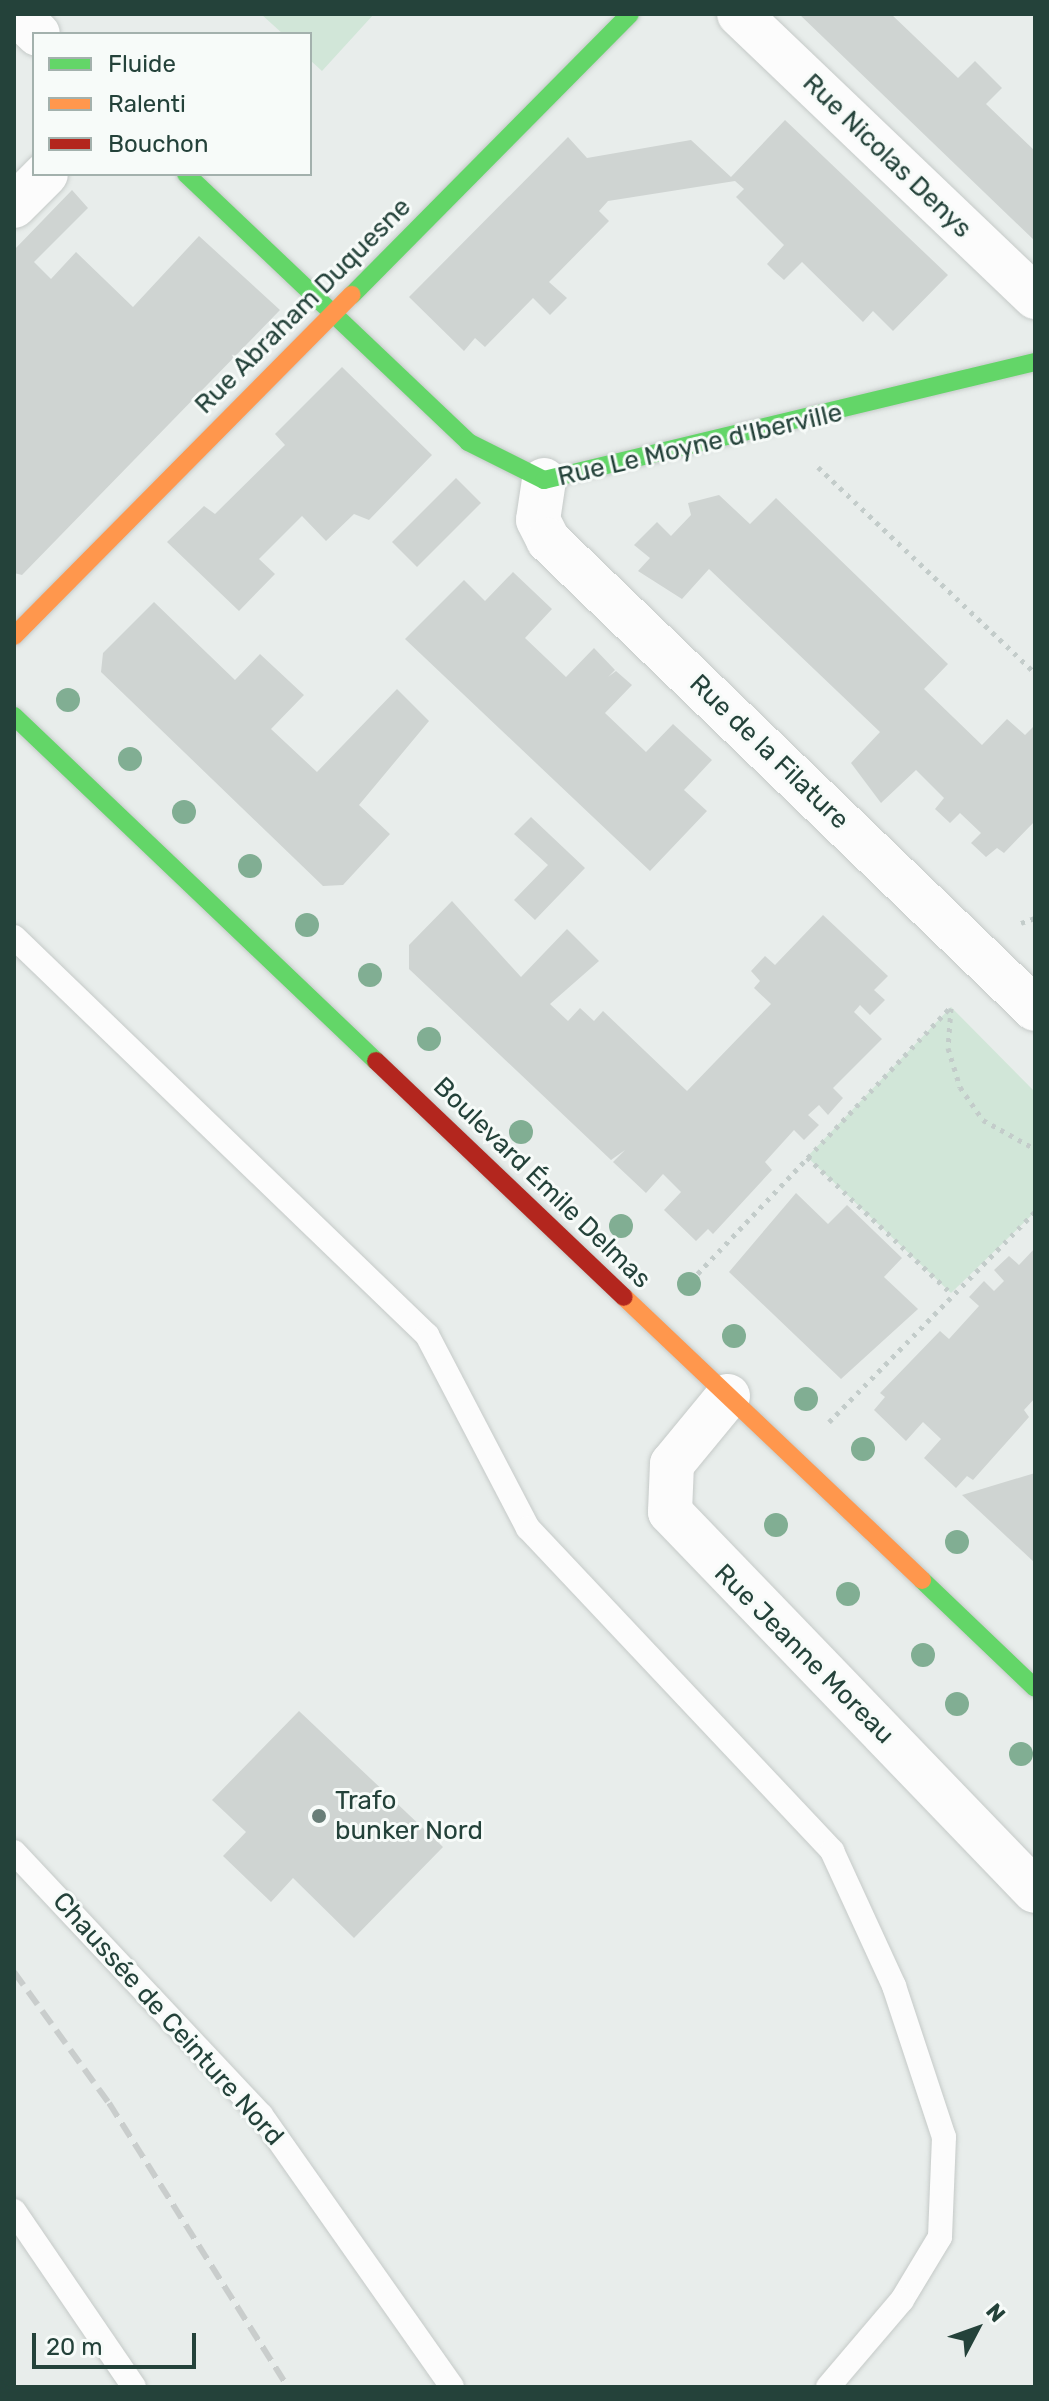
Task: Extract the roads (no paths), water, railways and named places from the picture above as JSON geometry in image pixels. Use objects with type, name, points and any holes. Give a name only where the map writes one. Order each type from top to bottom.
[{"type":"street","points":[[17,14],[36,32]]},
{"type":"street","name":"Rue Abraham Duquesne","points":[[14,636],[630,14]]},
{"type":"street","name":"Rue Nicolas Denys","points":[[739,14],[1035,297]]},
{"type":"street","points":[[14,206],[44,176]]},
{"type":"street","name":"Rue Le Moyne d'Iberville","points":[[188,176],[468,442],[544,480],[777,428],[1035,362]]},
{"type":"street","name":"Rue de la Filature","points":[[544,480],[538,520],[548,540],[1035,1009]]},
{"type":"street","name":"Boulevard Émile Delmas","points":[[14,716],[1035,1688]]},
{"type":"street","name":"Rue Jeanne Moreau","points":[[728,1396],[672,1464],[670,1512],[1035,1891]]},
{"type":"lane","points":[[14,937],[427,1335],[528,1528],[832,1851],[894,1986],[944,2137],[940,2237],[902,2300],[828,2387]]},
{"type":"lane","name":"Chaussée de Ceinture Nord","points":[[14,1852],[261,2115],[452,2387]]},
{"type":"lane","points":[[14,2211],[134,2387]]},
{"type":"railway","points":[[14,1972],[109,2103],[288,2387]]},
{"type":"place","name":"Trafo bunker Nord","points":[[319,1816]]}]
